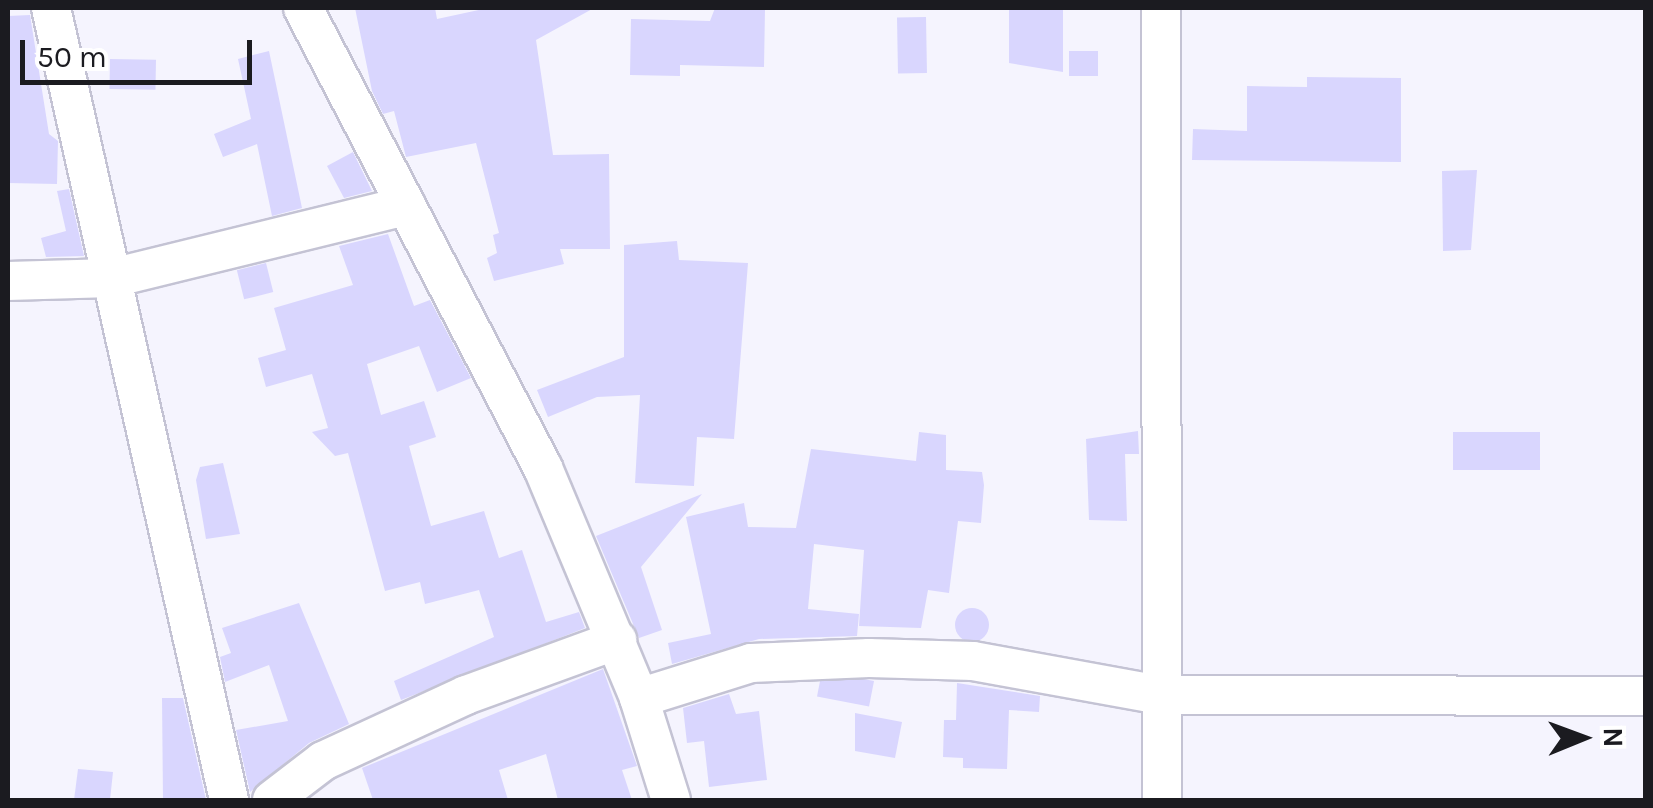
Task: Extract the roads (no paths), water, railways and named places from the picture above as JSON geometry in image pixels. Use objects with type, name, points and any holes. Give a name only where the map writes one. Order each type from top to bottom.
[{"type":"street","points":[[51,8],[229,800]]},
{"type":"street","points":[[303,8],[543,468],[640,698],[671,800]]},
{"type":"street","points":[[1161,8],[1162,800]]},
{"type":"street","points":[[8,281],[112,278],[406,206]]},
{"type":"street","points":[[272,800],[323,761],[466,695],[617,640]]},
{"type":"street","points":[[640,698],[751,663],[869,658],[972,661],[1161,695],[1646,696]]}]
